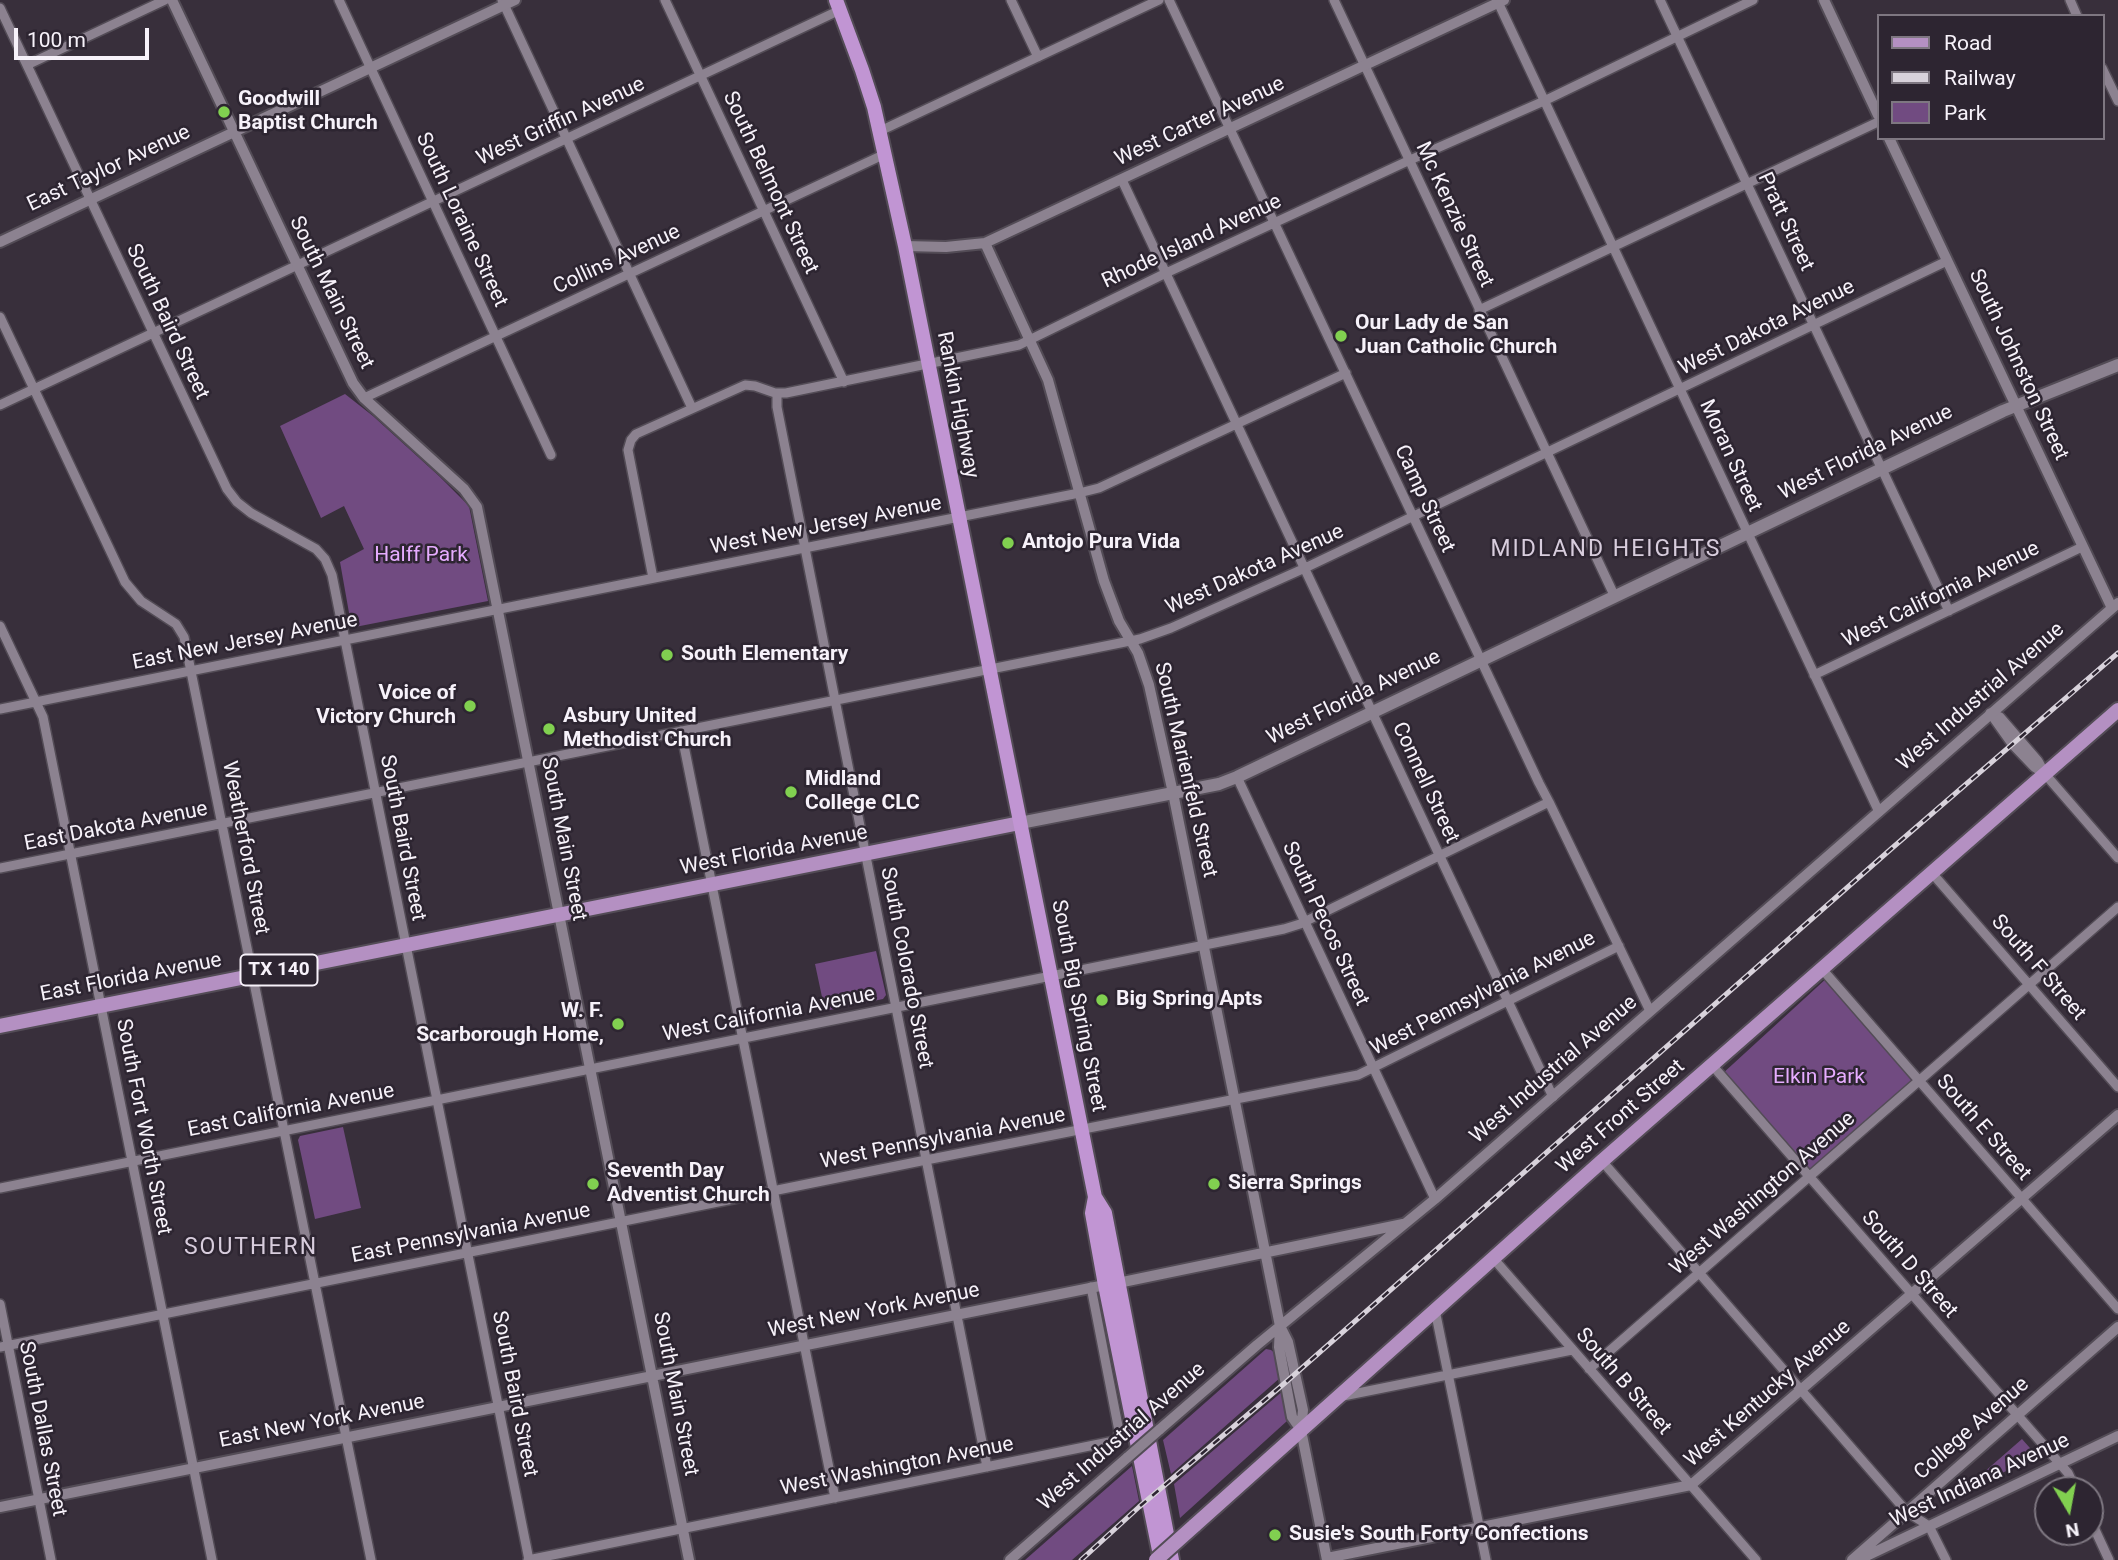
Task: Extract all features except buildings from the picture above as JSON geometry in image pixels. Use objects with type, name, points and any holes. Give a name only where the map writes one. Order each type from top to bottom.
[{"type":"highway","name":"Rankin Highway","points":[[838,5],[868,88],[880,131],[1020,823]]},
{"type":"highway","name":"South Big Spring Street","points":[[1020,823],[1082,1129],[1095,1197],[1092,1213],[1105,1285],[1161,1560]]},
{"type":"highway","name":"South Big Spring Street","points":[[1105,1285],[1172,1560]]},
{"type":"main road","name":"West Florida Avenue","points":[[559,915],[1219,784],[2015,406],[2118,365]]},
{"type":"main road","name":"West Front Street","points":[[1156,1560],[1602,1161],[2118,710]]},
{"type":"main road","name":"East Florida Avenue","points":[[0,1026],[559,915]]},
{"type":"street","points":[[27,65],[165,0]]},
{"type":"street","name":"South Main Street","points":[[172,0],[353,383],[364,398],[474,500],[478,511],[689,1560]]},
{"type":"street","name":"South Loraine Street","points":[[339,0],[551,455]]},
{"type":"street","name":"South Belmont Street","points":[[665,0],[844,382]]},
{"type":"street","points":[[1011,0],[1038,57]]},
{"type":"street","points":[[880,131],[1159,0]]},
{"type":"street","name":"Camp Street","points":[[1169,0],[1539,783],[1650,1011]]},
{"type":"street","name":"Mc Kenzie Street","points":[[1334,0],[1615,597]]},
{"type":"street","name":"Pratt Street","points":[[1660,0],[1949,611]]},
{"type":"street","name":"Rhode Island Avenue","points":[[653,578],[628,450],[629,443],[636,434],[745,385],[777,393],[1010,348],[1410,160],[1544,101],[1753,0]]},
{"type":"street","points":[[1824,0],[1876,111]]},
{"type":"street","name":"West Carter Avenue","points":[[905,246],[946,247],[985,243],[1500,1]]},
{"type":"street","name":"Moran Street","points":[[1500,1],[1612,247],[1878,812]]},
{"type":"street","points":[[507,2],[692,408]]},
{"type":"street","name":"East Taylor Avenue","points":[[0,242],[507,2]]},
{"type":"street","name":"West Griffin Avenue","points":[[0,405],[701,76],[838,5]]},
{"type":"street","name":"South Baird Street","points":[[0,8],[232,496],[251,513],[316,549],[325,559],[332,575],[529,1560]]},
{"type":"street","points":[[2104,72],[2118,101]]},
{"type":"street","points":[[1479,310],[1876,123]]},
{"type":"street","name":"South Johnston Street","points":[[1890,140],[2082,547],[2115,605]]},
{"type":"street","name":"Collins Avenue","points":[[364,398],[885,154]]},
{"type":"street","name":"Connell Street","points":[[1122,180],[1553,1097]]},
{"type":"street","name":"South Marienfeld Street","points":[[985,243],[1055,400],[1097,560],[1115,611],[1138,653],[1149,685],[1280,1326],[1289,1342],[1303,1410],[1301,1430],[1327,1559]]},
{"type":"street","name":"West Dakota Avenue","points":[[528,762],[1131,641],[1171,628],[1305,568],[1947,261]]},
{"type":"street","name":"Weatherford Street","points":[[0,317],[125,582],[140,600],[174,622],[184,637],[371,1560]]},
{"type":"street","name":"West New Jersey Avenue","points":[[498,610],[1099,488],[1346,373]]},
{"type":"street","name":"South Colorado Street","points":[[777,393],[776,403],[804,548],[987,1467]]},
{"type":"street","name":"West California Avenue","points":[[1814,675],[2082,547]]},
{"type":"street","name":"West Industrial Avenue","points":[[1010,1560],[1280,1326],[1435,1199],[2115,605]]},
{"type":"street","name":"East New Jersey Avenue","points":[[0,709],[498,610]]},
{"type":"street","name":"South Fort Worth Street","points":[[0,626],[43,717],[212,1560]]},
{"type":"street","points":[[1990,713],[2000,717],[2118,859]]},
{"type":"street","points":[[681,731],[835,1498]]},
{"type":"street","name":"East Dakota Avenue","points":[[0,868],[528,762]]},
{"type":"street","name":"South Pecos Street","points":[[1237,777],[1435,1199]]},
{"type":"street","name":"West California Avenue","points":[[590,1069],[1284,929],[1305,922],[1549,802]]},
{"type":"street","name":"South F Street","points":[[1932,873],[2118,1087]]},
{"type":"street","name":"West Washington Avenue","points":[[1589,1369],[2118,907]]},
{"type":"street","name":"West Pennsylvania Avenue","points":[[621,1222],[1358,1075],[1619,946]]},
{"type":"street","name":"South E Street","points":[[1822,969],[2118,1309]]},
{"type":"street","name":"South D Street","points":[[1712,1065],[2069,1476]]},
{"type":"street","name":"East California Avenue","points":[[0,1188],[590,1069]]},
{"type":"street","name":"West Kentucky Avenue","points":[[1327,1559],[1691,1485],[2118,1115]]},
{"type":"street","points":[[1602,1161],[1907,1512],[1930,1526],[1946,1560]]},
{"type":"street","name":"East Pennsylvania Avenue","points":[[4,1346],[621,1222]]},
{"type":"street","name":"West New York Avenue","points":[[652,1376],[1405,1224]]},
{"type":"street","name":"South B Street","points":[[1493,1258],[1756,1560]]},
{"type":"street","name":"South Big Spring Street","points":[[1105,1285],[1118,1437]]},
{"type":"street","name":"South Dallas Street","points":[[0,1304],[4,1346],[51,1560]]},
{"type":"street","points":[[1435,1310],[1486,1560]]},
{"type":"street","name":"College Avenue","points":[[1852,1560],[2118,1327]]},
{"type":"street","points":[[1338,1397],[1572,1350]]},
{"type":"street","name":"East New York Avenue","points":[[0,1507],[652,1376]]},
{"type":"street","name":"West Indiana Avenue","points":[[1858,1560],[2118,1436]]},
{"type":"street","name":"West Washington Avenue","points":[[529,1560],[1112,1441],[1118,1437]]},
{"type":"green space","name":"Halff Park","points":[[345,394],[373,416],[469,506],[488,601],[355,627],[351,624],[340,562],[364,549],[344,506],[321,518],[280,426]]},
{"type":"green space","points":[[876,951],[886,995],[883,999],[825,1011],[815,964]]},
{"type":"green space","name":"Elkin Park","points":[[1828,977],[1919,1081],[1810,1177],[1721,1075]]},
{"type":"green space","points":[[343,1127],[361,1208],[315,1219],[298,1140],[300,1136]]},
{"type":"green space","points":[[1266,1349],[1276,1354],[1281,1377],[1171,1474],[1163,1440]]},
{"type":"green space","points":[[1284,1390],[1289,1417],[1287,1421],[1180,1518],[1174,1484]]},
{"type":"green space","points":[[2022,1439],[2037,1456],[1959,1494]]},
{"type":"green space","points":[[1132,1466],[1139,1501],[1072,1560],[1025,1560]]},
{"type":"railway","points":[[1081,1560],[2118,653]]},
{"type":"place","name":"Goodwill Baptist Church","points":[[224,112]]},
{"type":"place","name":"Our Lady de San Juan Catholic Church","points":[[1341,336]]},
{"type":"place","name":"Antojo Pura Vida","points":[[1008,543]]},
{"type":"place","name":"South Elementary","points":[[667,655]]},
{"type":"place","name":"Voice of Victory Church","points":[[470,706]]},
{"type":"place","name":"Asbury United Methodist Church","points":[[549,729]]},
{"type":"place","name":"Midland College CLC","points":[[791,792]]},
{"type":"place","name":"Big Spring Apts","points":[[1102,1000]]},
{"type":"place","name":"W. F. Scarborough Home,","points":[[618,1024]]},
{"type":"place","name":"Seventh Day Adventist Church","points":[[593,1184]]},
{"type":"place","name":"Sierra Springs","points":[[1214,1184]]},
{"type":"place","name":"Susie's South Forty Confections","points":[[1275,1535]]},
{"type":"district","name":"MIDLAND HEIGHTS","points":[[1606,550]]},
{"type":"district","name":"SOUTHERN","points":[[251,1248]]}]
